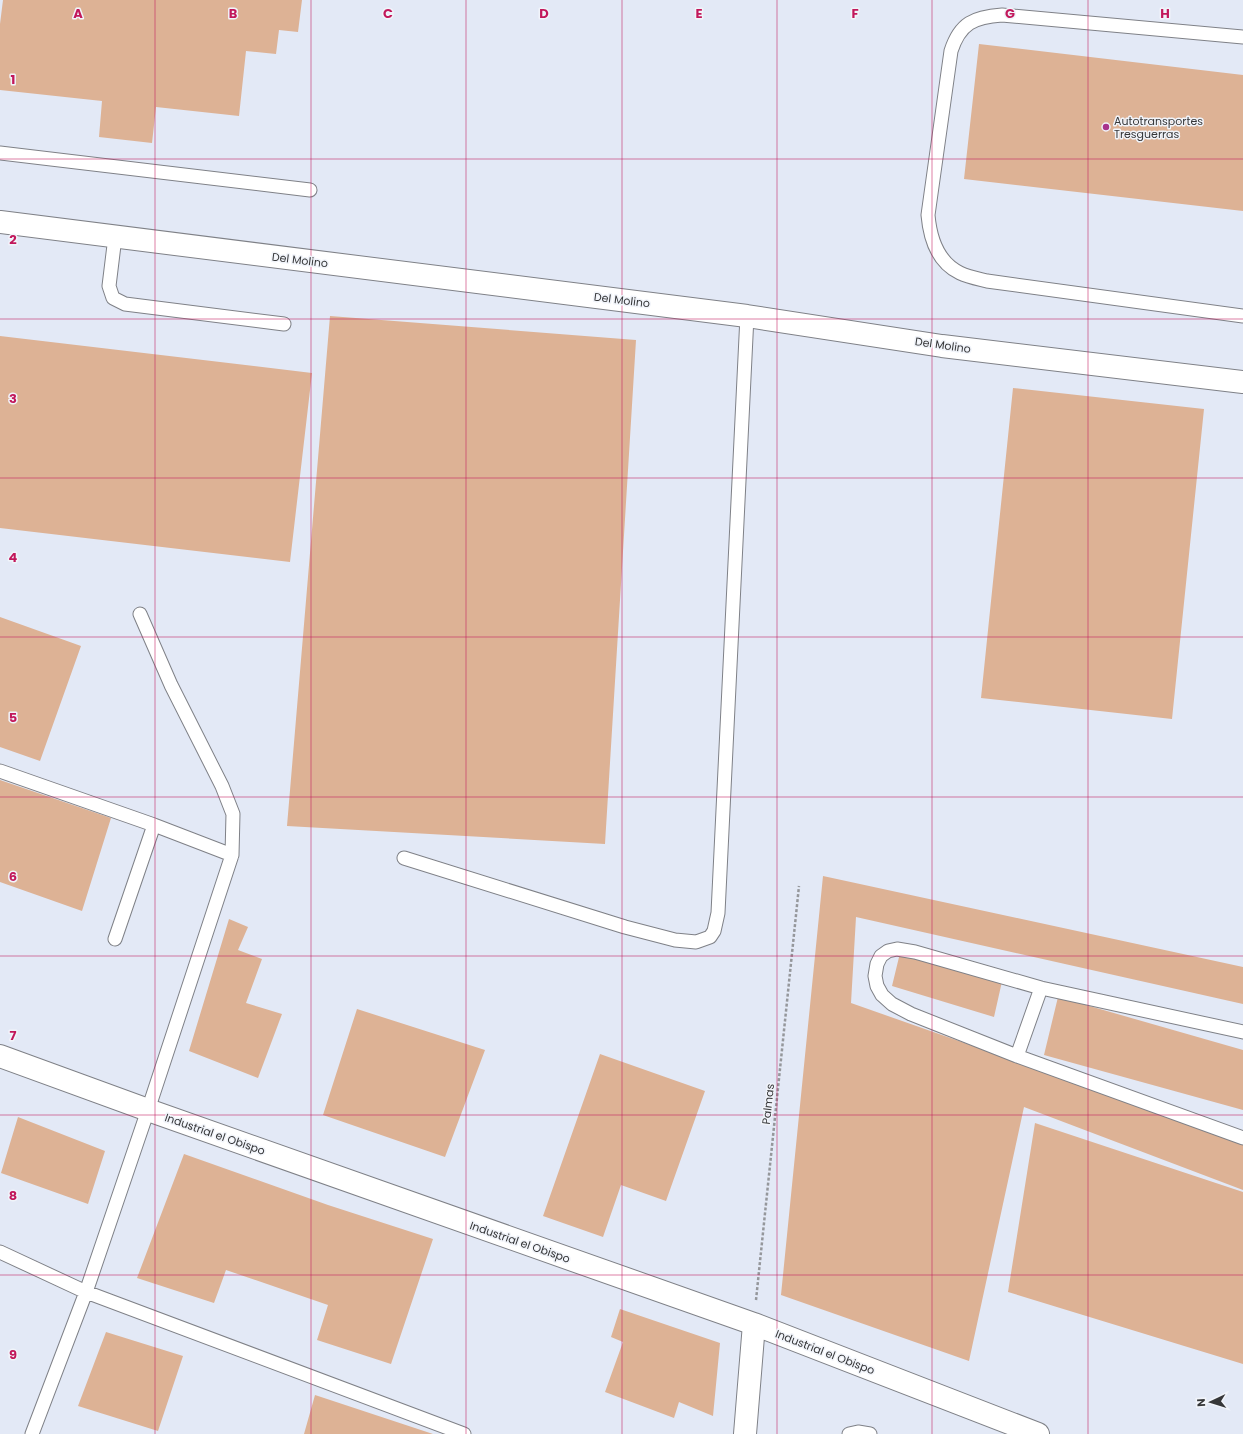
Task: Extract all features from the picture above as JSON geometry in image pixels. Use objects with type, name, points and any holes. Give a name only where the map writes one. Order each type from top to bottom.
[{"type":"street","name":"Del Molino","points":[[0,222],[747,316],[942,346],[1243,382]]},
{"type":"street","name":"Industrial el Obispo","points":[[0,1056],[148,1110],[754,1324],[1038,1434]]},
{"type":"street","points":[[745,1434],[754,1324]]},
{"type":"lane","points":[[1243,37],[1002,15],[985,16],[972,20],[955,38],[950,51],[928,215],[934,245],[943,260],[960,273],[987,281],[1243,316]]},
{"type":"lane","points":[[0,153],[310,190]]},
{"type":"lane","points":[[114,237],[109,286],[113,298],[125,304],[284,324]]},
{"type":"lane","points":[[404,858],[625,927],[675,940],[696,942],[710,937],[714,931],[718,913],[747,316]]},
{"type":"lane","points":[[32,1434],[86,1292],[148,1110],[232,854],[233,814],[222,786],[171,685],[140,614]]},
{"type":"lane","points":[[0,771],[232,854]]},
{"type":"lane","points":[[115,939],[154,825]]},
{"type":"lane","points":[[1243,1032],[1042,988],[915,952],[897,950],[888,951],[880,956],[877,964],[875,976],[877,986],[882,995],[892,1004],[911,1014],[1017,1056],[1243,1138]]},
{"type":"lane","points":[[1017,1056],[1042,988]]},
{"type":"lane","points":[[0,1252],[86,1292],[464,1434]]},
{"type":"lane","points":[[849,1434],[858,1432],[870,1434]]},
{"type":"path","name":"Palmas","points":[[754,1324],[799,886]]},
{"type":"shaded area","points":[[0,0],[1243,0],[1243,1434],[0,1434]]},
{"type":"building","points":[[3,0],[302,0],[298,32],[279,30],[276,54],[246,51],[239,116],[156,107],[152,143],[99,137],[102,101],[0,90],[0,24]]},
{"type":"building","name":"Autotransportes Tresguerras","points":[[979,44],[1243,75],[1243,211],[964,179]]},
{"type":"building","points":[[330,316],[636,340],[605,844],[287,826]]},
{"type":"building","points":[[0,336],[312,373],[290,562],[0,528]]},
{"type":"building","points":[[1013,388],[1204,409],[1172,719],[981,698]]},
{"type":"building","points":[[0,617],[81,646],[40,761],[0,747]]},
{"type":"building","points":[[0,780],[111,818],[82,911],[0,882]]},
{"type":"building","points":[[823,876],[1243,967],[1243,1004],[856,917],[851,1003],[1243,1141],[1243,1190],[1024,1107],[969,1361],[781,1295]]},
{"type":"building","points":[[229,919],[248,927],[238,950],[262,959],[246,1003],[282,1014],[258,1078],[189,1051]]},
{"type":"building","points":[[900,953],[1003,977],[994,1017],[892,986]]},
{"type":"building","points":[[1058,997],[1243,1050],[1243,1110],[1044,1055]]},
{"type":"building","points":[[357,1009],[485,1050],[445,1157],[323,1115]]},
{"type":"building","points":[[600,1054],[705,1091],[666,1201],[621,1185],[603,1237],[543,1216]]},
{"type":"building","points":[[18,1117],[105,1151],[88,1204],[1,1173]]},
{"type":"building","points":[[1035,1123],[1243,1192],[1243,1364],[1008,1292]]},
{"type":"building","points":[[184,1154],[328,1205],[433,1239],[391,1364],[317,1340],[328,1305],[226,1270],[214,1303],[137,1278]]},
{"type":"building","points":[[620,1309],[720,1343],[713,1416],[679,1402],[674,1418],[605,1392],[623,1342],[611,1337]]},
{"type":"building","points":[[106,1332],[183,1356],[158,1431],[78,1406]]},
{"type":"building","points":[[315,1395],[433,1434],[304,1434]]},
{"type":"place","name":"Autotransportes Tresguerras","points":[[1106,127]]}]
